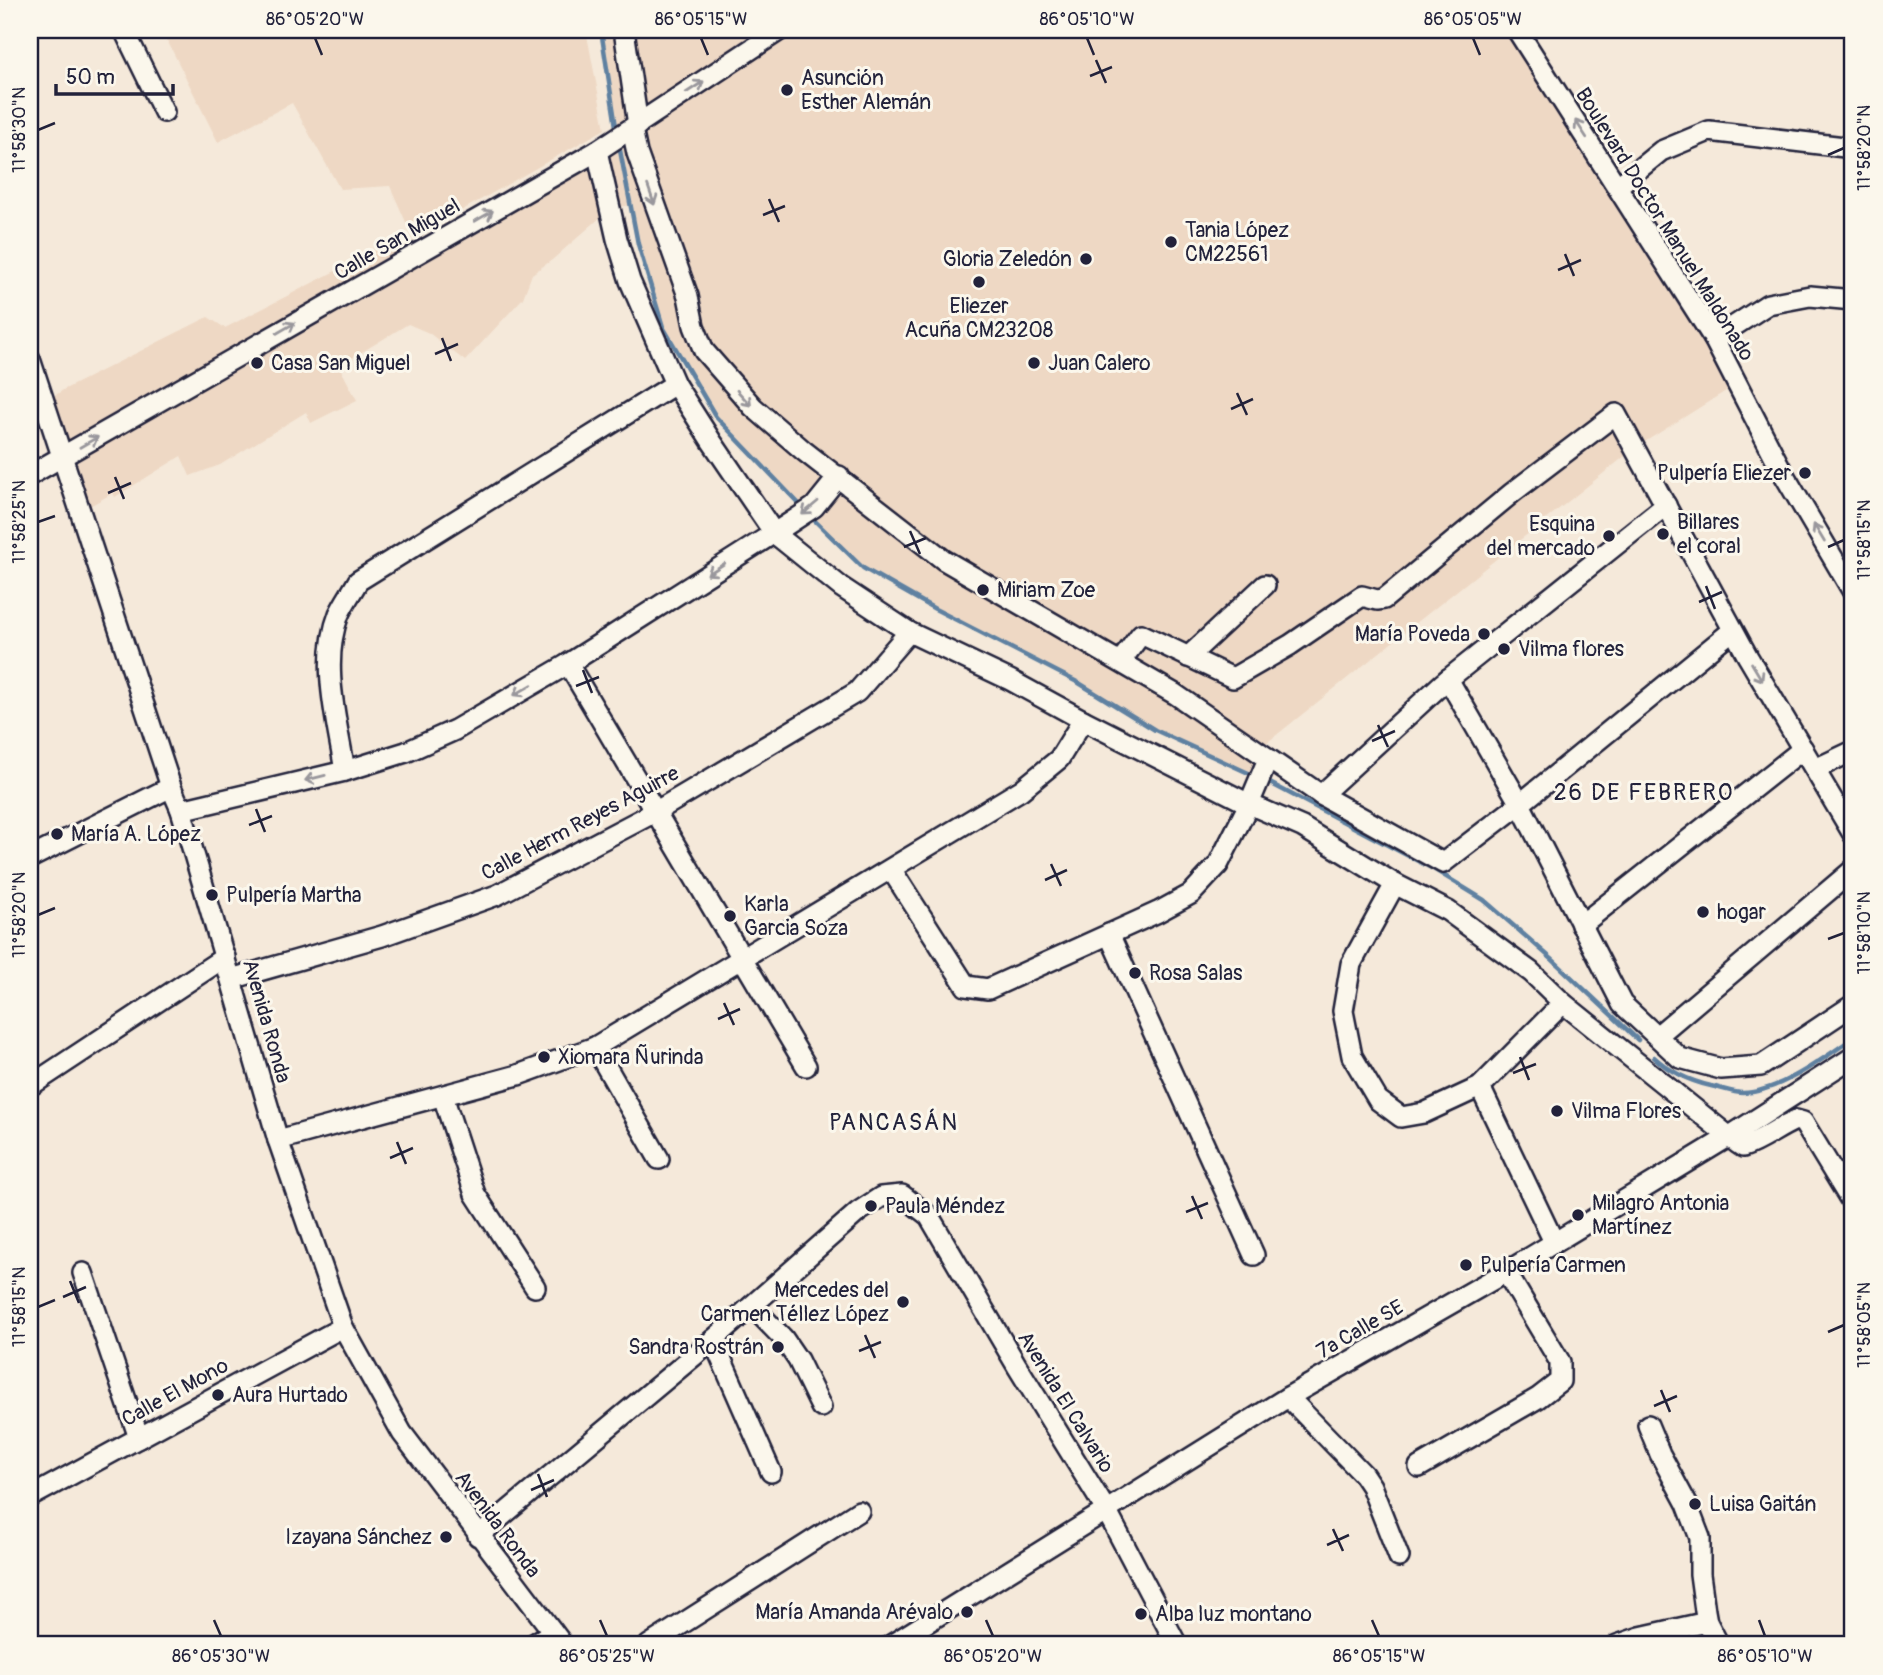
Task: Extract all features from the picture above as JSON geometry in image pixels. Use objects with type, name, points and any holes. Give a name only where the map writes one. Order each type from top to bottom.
[{"type":"street","points":[[124,30],[164,112]]},
{"type":"street","points":[[624,30],[632,129],[637,153],[688,296],[694,326],[704,351],[753,407],[837,479],[944,560],[1175,694],[1266,764],[1443,863],[1520,804],[1733,630]]},
{"type":"street","name":"Calle San Miguel","points":[[30,475],[600,149],[780,30]]},
{"type":"street","name":"Boulevard Doctor Manuel Maldonado","points":[[1517,30],[1714,339],[1783,473],[1853,592]]},
{"type":"street","points":[[1618,186],[1661,151],[1709,131],[1853,148]]},
{"type":"street","points":[[600,149],[617,239],[630,281],[675,384],[712,442],[778,531],[841,587],[909,632],[1010,680],[1083,720],[1252,796],[1395,884],[1448,911],[1531,972],[1563,1003],[1743,1147],[1796,1120],[1803,1122],[1853,1204]]},
{"type":"street","points":[[1714,339],[1768,303],[1810,296],[1853,300]]},
{"type":"street","name":"Avenida Ronda","points":[[30,359],[171,787],[181,810],[278,1140],[343,1327],[402,1433],[558,1639]]},
{"type":"street","points":[[345,771],[331,685],[331,650],[339,614],[358,581],[675,384]]},
{"type":"street","points":[[1121,662],[1141,634],[1233,678],[1290,645],[1362,596],[1384,599],[1512,493],[1616,414],[1733,630],[1853,834]]},
{"type":"street","points":[[181,810],[345,771],[406,752],[455,730],[568,664],[778,531],[814,507],[837,479]]},
{"type":"street","points":[[1321,794],[1448,679],[1666,505]]},
{"type":"street","points":[[1188,657],[1265,585]]},
{"type":"street","name":"Calle Herm Reyes Aguirre","points":[[231,979],[382,936],[497,895],[655,812],[857,692],[909,632]]},
{"type":"street","points":[[568,664],[806,1066]]},
{"type":"street","points":[[1448,679],[1520,804],[1622,1004],[1680,1058],[1721,1069],[1761,1066],[1853,1005]]},
{"type":"street","points":[[278,1140],[518,1075],[595,1047],[1021,790],[1059,759],[1083,720]]},
{"type":"street","points":[[1581,925],[1803,749]]},
{"type":"street","points":[[1815,768],[1853,751]]},
{"type":"street","points":[[891,869],[966,986],[988,989],[1192,894],[1218,865],[1266,764]]},
{"type":"street","points":[[30,858],[171,787]]},
{"type":"street","points":[[1657,1036],[1853,870]]},
{"type":"street","points":[[1395,884],[1351,964],[1343,1011],[1352,1056],[1378,1100],[1401,1117],[1424,1113],[1480,1087],[1563,1003]]},
{"type":"street","points":[[1109,934],[1254,1255]]},
{"type":"street","points":[[30,1086],[225,957]]},
{"type":"street","points":[[595,1047],[659,1159]]},
{"type":"street","name":"7a Calle SE","points":[[891,1645],[1287,1397],[1506,1272],[1730,1136],[1853,1057]]},
{"type":"street","points":[[1480,1087],[1554,1241]]},
{"type":"street","points":[[443,1096],[475,1194],[535,1287]]},
{"type":"street","name":"Avenida El Calvario","points":[[752,1306],[858,1212],[881,1197],[901,1195],[929,1216],[1106,1510],[1177,1645]]},
{"type":"street","points":[[1419,1467],[1538,1398],[1560,1381],[1560,1362],[1506,1272]]},
{"type":"street","points":[[83,1273],[139,1438]]},
{"type":"street","points":[[478,1536],[752,1306],[783,1338],[798,1360],[821,1407]]},
{"type":"street","name":"Calle El Mono","points":[[30,1497],[343,1327]]},
{"type":"street","points":[[713,1340],[771,1472]]},
{"type":"street","points":[[1287,1397],[1363,1474],[1371,1486],[1399,1557]]},
{"type":"street","points":[[1648,1425],[1687,1504],[1700,1538],[1700,1574],[1707,1622],[1719,1645]]},
{"type":"street","points":[[649,1645],[859,1511]]},
{"type":"street","points":[[1618,1645],[1640,1637],[1707,1622]]},
{"type":"street","points":[[532,1645],[558,1639]]},
{"type":"shaded area","points":[[162,30],[586,30],[605,129],[413,238],[390,186],[340,189],[292,103],[218,142]]},
{"type":"shaded area","points":[[599,30],[1517,30],[1737,384],[1635,448],[1264,745],[1259,778],[1155,730],[1079,683],[863,568],[756,461],[716,418],[700,393],[663,327],[638,244],[631,205],[610,209],[532,274],[523,298],[465,361],[429,333],[408,324],[339,366],[357,400],[311,423],[306,412],[220,465],[190,476],[181,456],[115,497],[113,493],[79,512],[44,403],[63,390],[208,317],[225,328],[401,237],[409,258],[616,138]]},
{"type":"waterway","points":[[601,30],[617,133]]},
{"type":"waterway","points":[[619,145],[638,244],[663,327],[716,417],[803,508]]},
{"type":"waterway","points":[[811,517],[863,568],[935,609],[1079,683],[1155,730],[1255,776]]},
{"type":"waterway","points":[[1266,781],[1435,870],[1484,900],[1638,1040]]},
{"type":"waterway","points":[[1654,1057],[1667,1068],[1688,1079],[1743,1093],[1771,1087],[1786,1080],[1853,1038]]},
{"type":"place","name":"Asunción Esther Alemán","points":[[787,90]]},
{"type":"place","name":"Tania López CM22561","points":[[1171,242]]},
{"type":"place","name":"Gloria Zeledón","points":[[1086,259]]},
{"type":"place","name":"Eliezer Acuña CM23208","points":[[979,282]]},
{"type":"place","name":"Casa San Miguel","points":[[257,363]]},
{"type":"place","name":"Juan Calero","points":[[1034,363]]},
{"type":"place","name":"Pulpería Eliezer","points":[[1805,473]]},
{"type":"place","name":"Billares el coral","points":[[1663,534]]},
{"type":"place","name":"Esquina del mercado","points":[[1609,536]]},
{"type":"place","name":"Miriam Zoe","points":[[983,590]]},
{"type":"place","name":"María Poveda","points":[[1484,634]]},
{"type":"place","name":"Vilma flores","points":[[1504,649]]},
{"type":"place","name":"María A. López","points":[[57,834]]},
{"type":"place","name":"Pulpería Martha","points":[[212,895]]},
{"type":"place","name":"hogar","points":[[1703,912]]},
{"type":"place","name":"Karla Garcia Soza","points":[[730,916]]},
{"type":"place","name":"Rosa Salas","points":[[1135,973]]},
{"type":"place","name":"Xiomara Ñurinda","points":[[544,1057]]},
{"type":"place","name":"Vilma Flores","points":[[1557,1111]]},
{"type":"place","name":"Paula Méndez","points":[[871,1206]]},
{"type":"place","name":"Milagro Antonia Martínez","points":[[1578,1215]]},
{"type":"place","name":"Pulpería Carmen","points":[[1466,1265]]},
{"type":"place","name":"Mercedes del Carmen Téllez López","points":[[903,1302]]},
{"type":"place","name":"Sandra Rostrán","points":[[778,1347]]},
{"type":"place","name":"Aura Hurtado","points":[[218,1395]]},
{"type":"place","name":"Luisa Gaitán","points":[[1695,1504]]},
{"type":"place","name":"Izayana Sánchez","points":[[446,1537]]},
{"type":"place","name":"María Amanda Arévalo","points":[[967,1612]]},
{"type":"place","name":"Alba luz montano","points":[[1141,1614]]},
{"type":"district","name":"26 DE FEBRERO","points":[[1644,792]]},
{"type":"district","name":"PANCASÁN","points":[[894,1122]]}]
